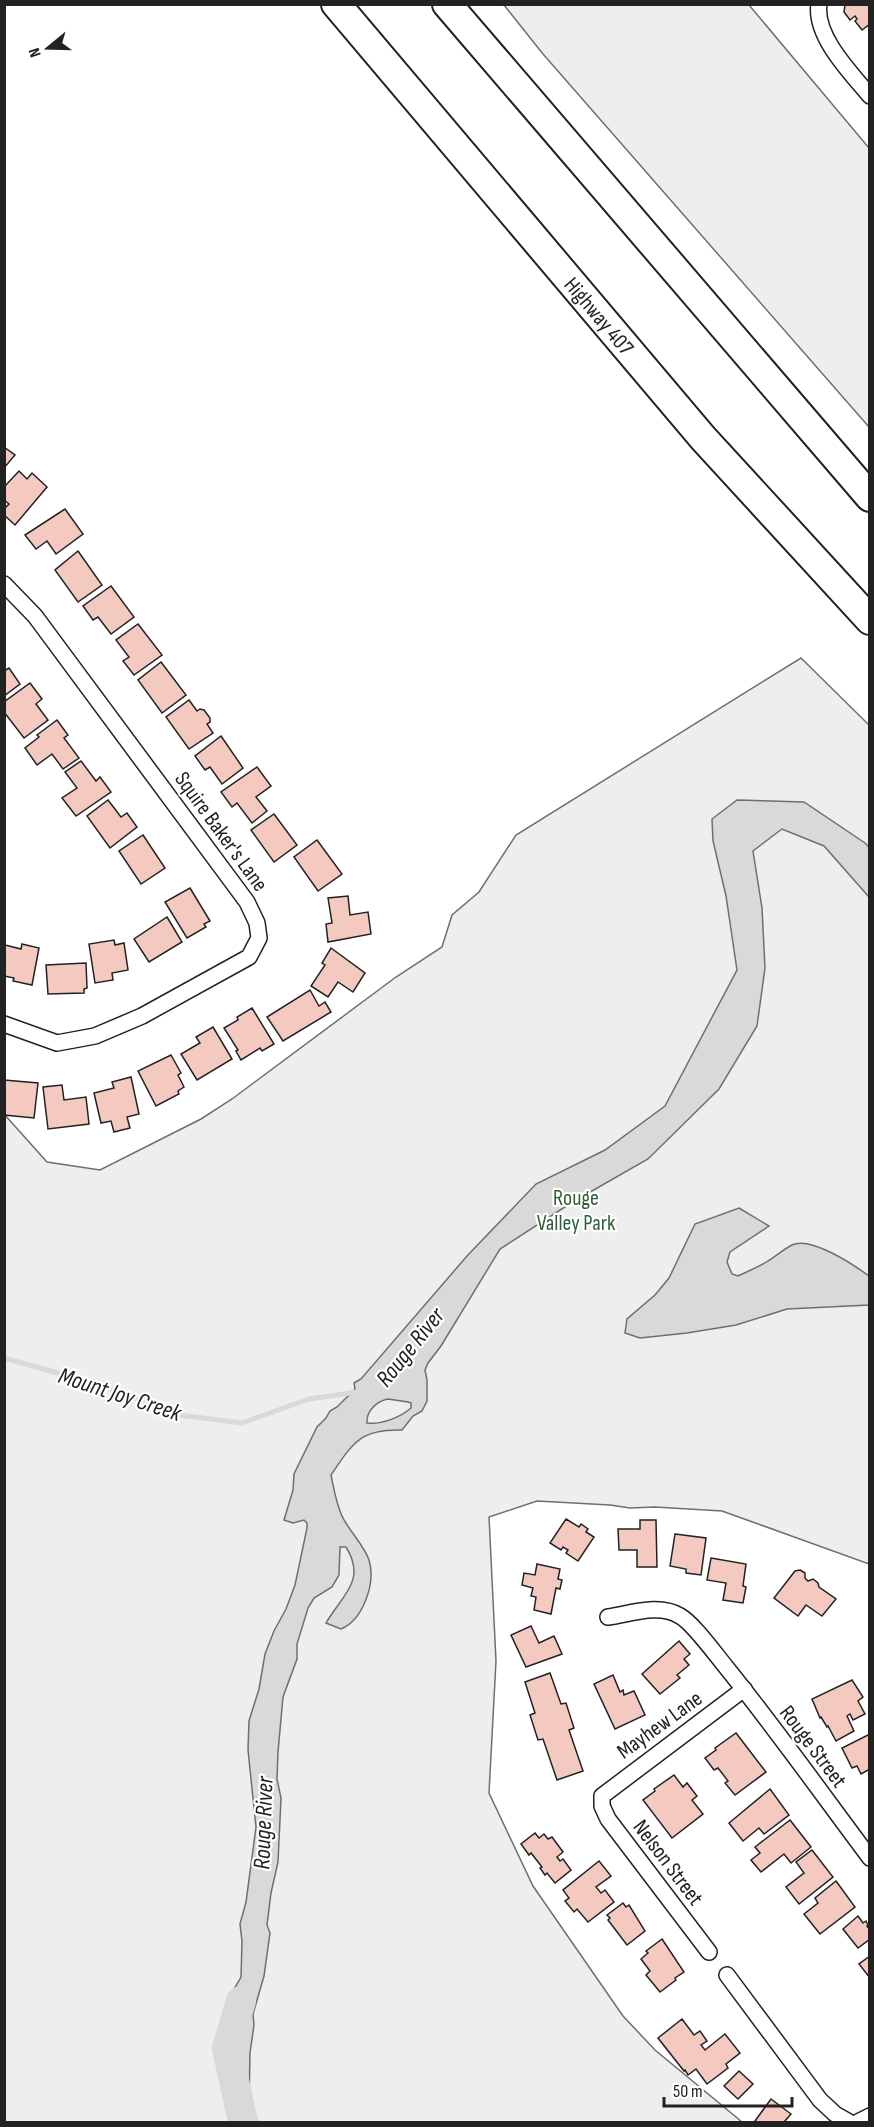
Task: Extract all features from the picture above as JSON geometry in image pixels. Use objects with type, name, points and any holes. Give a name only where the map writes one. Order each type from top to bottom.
[{"type":"highway","name":"Highway 407","points":[[336,4],[703,438],[870,620]]},
{"type":"highway","points":[[447,4],[870,497]]},
{"type":"street","points":[[819,4],[818,13],[832,49],[870,96]]},
{"type":"street","name":"Squire Baker's Lane","points":[[4,584],[35,616],[248,902],[257,923],[259,938],[249,957],[142,1016],[95,1036],[57,1043],[4,1024]]},
{"type":"street","name":"Rouge Street","points":[[609,1617],[636,1611],[663,1611],[680,1616],[744,1689],[870,1858]]},
{"type":"street","name":"Mayhew Lane","points":[[602,1796],[744,1689]]},
{"type":"street","name":"Nelson Street","points":[[602,1796],[602,1806],[608,1819],[709,1952]]},
{"type":"street","points":[[727,1975],[820,2100],[845,2121]]},
{"type":"street","points":[[858,2122],[870,2116]]},
{"type":"green space","points":[[504,5],[749,5],[869,148],[869,427],[543,54]]},
{"type":"green space","name":"Rouge Valley Park","points":[[801,658],[869,725],[869,1564],[722,1511],[655,1507],[630,1508],[537,1501],[489,1517],[496,1661],[489,1793],[533,1886],[623,2016],[655,2050],[742,2122],[5,2122],[4,1114],[47,1162],[100,1170],[201,1119],[232,1099],[396,977],[442,947],[452,915],[479,892],[516,835]]},
{"type":"water","points":[[737,800],[804,802],[869,847],[869,897],[824,846],[782,829],[753,851],[762,908],[765,968],[757,1026],[719,1089],[648,1159],[571,1203],[500,1249],[441,1346],[428,1363],[425,1370],[427,1401],[422,1411],[413,1416],[402,1430],[388,1430],[366,1435],[345,1454],[331,1475],[342,1516],[369,1560],[371,1579],[366,1600],[356,1618],[341,1629],[326,1623],[345,1596],[353,1579],[352,1559],[346,1547],[340,1547],[339,1575],[332,1587],[314,1598],[308,1608],[297,1644],[297,1659],[283,1697],[277,1779],[281,1798],[278,1862],[267,1925],[270,1933],[264,1976],[253,2014],[254,2025],[250,2053],[249,2103],[258,2122],[230,2122],[231,2110],[228,2096],[231,2082],[230,2046],[226,2009],[231,2003],[233,1991],[241,1977],[240,1924],[246,1902],[256,1827],[248,1750],[249,1721],[259,1689],[265,1654],[295,1585],[307,1528],[304,1520],[293,1523],[284,1520],[293,1490],[294,1474],[317,1427],[330,1411],[355,1389],[354,1383],[361,1379],[467,1256],[536,1184],[605,1150],[665,1106],[737,970],[726,896],[713,841],[712,819]],"holes":[[[388,1399],[411,1403],[411,1408],[402,1414],[384,1422],[367,1423],[368,1414],[380,1402]]]},
{"type":"water","points":[[739,1208],[769,1226],[730,1252],[727,1262],[732,1274],[738,1276],[757,1267],[792,1245],[810,1244],[832,1253],[869,1276],[869,1305],[787,1309],[736,1325],[687,1333],[640,1338],[625,1333],[627,1319],[655,1295],[669,1278],[695,1224]]},
{"type":"building","points":[[870,4],[870,24],[862,30],[855,21],[857,19],[855,16],[850,20],[844,12],[845,5]]},
{"type":"building","points":[[4,447],[15,455],[4,468]]},
{"type":"building","points":[[19,471],[27,479],[32,473],[47,487],[15,525],[4,515],[4,509],[9,504],[4,500],[4,487]]},
{"type":"building","points":[[65,509],[83,534],[56,554],[47,541],[36,549],[25,535]]},
{"type":"building","points":[[78,551],[102,585],[78,602],[55,570]]},
{"type":"building","points":[[111,586],[134,617],[111,634],[98,617],[93,620],[83,606]]},
{"type":"building","points":[[138,624],[162,655],[134,675],[123,661],[129,657],[116,640]]},
{"type":"building","points":[[161,662],[186,695],[162,713],[138,680]]},
{"type":"building","points":[[9,668],[20,684],[4,696],[4,671]]},
{"type":"building","points":[[30,683],[42,699],[36,704],[48,720],[24,738],[4,712],[4,702]]},
{"type":"building","points":[[189,700],[197,711],[204,710],[210,718],[207,724],[213,733],[189,749],[166,717]]},
{"type":"building","points":[[57,720],[68,735],[64,738],[79,758],[63,769],[52,754],[37,765],[25,748],[39,737],[37,735]]},
{"type":"building","points":[[221,736],[243,768],[222,784],[210,767],[205,770],[195,756]]},
{"type":"building","points":[[81,761],[96,781],[100,777],[111,792],[76,816],[62,798],[77,788],[65,772]]},
{"type":"building","points":[[257,767],[271,786],[256,797],[267,811],[252,823],[237,803],[232,807],[221,792]]},
{"type":"building","points":[[108,800],[121,817],[127,813],[137,827],[110,848],[87,816]]},
{"type":"building","points":[[274,814],[297,845],[274,862],[251,830]]},
{"type":"building","points":[[143,835],[165,868],[141,884],[119,851]]},
{"type":"building","points":[[317,840],[342,874],[318,891],[294,857]]},
{"type":"building","points":[[190,888],[210,921],[204,924],[206,927],[187,938],[165,902]]},
{"type":"building","points":[[348,896],[350,915],[368,912],[371,934],[328,942],[326,924],[332,923],[328,898]]},
{"type":"building","points":[[167,917],[182,942],[149,962],[134,939]]},
{"type":"building","points":[[114,940],[115,945],[124,943],[128,970],[112,973],[113,980],[95,983],[89,944]]},
{"type":"building","points":[[22,944],[39,948],[32,985],[13,981],[14,978],[4,976],[5,945],[21,949]]},
{"type":"building","points":[[331,948],[365,973],[353,992],[338,982],[328,997],[311,986],[325,965],[322,963]]},
{"type":"building","points":[[86,963],[87,988],[84,989],[84,993],[48,994],[46,965]]},
{"type":"building","points":[[310,990],[319,1006],[325,1002],[331,1012],[283,1041],[267,1017]]},
{"type":"building","points":[[252,1008],[274,1044],[262,1051],[260,1048],[241,1060],[236,1051],[238,1050],[224,1028]]},
{"type":"building","points":[[213,1027],[232,1059],[197,1080],[181,1054],[200,1043],[196,1037]]},
{"type":"building","points":[[171,1055],[181,1073],[178,1075],[184,1087],[178,1091],[179,1094],[156,1106],[138,1071]]},
{"type":"building","points":[[131,1077],[139,1114],[127,1117],[130,1128],[114,1132],[111,1121],[101,1123],[94,1093],[114,1088],[112,1082]]},
{"type":"building","points":[[4,1080],[38,1083],[34,1118],[4,1115]]},
{"type":"building","points":[[62,1085],[64,1100],[86,1097],[89,1124],[48,1129],[43,1087]]},
{"type":"building","points":[[566,1519],[579,1527],[581,1524],[588,1529],[586,1532],[594,1537],[578,1561],[566,1553],[568,1550],[563,1547],[561,1550],[550,1543]]},
{"type":"building","points":[[640,1520],[656,1520],[657,1567],[637,1567],[637,1550],[619,1550],[618,1529],[640,1529]]},
{"type":"building","points":[[675,1534],[706,1538],[701,1575],[686,1573],[686,1569],[670,1566]]},
{"type":"building","points":[[711,1558],[746,1564],[743,1603],[723,1600],[726,1583],[707,1580]]},
{"type":"building","points":[[537,1564],[560,1569],[558,1579],[562,1580],[560,1589],[556,1588],[551,1614],[534,1610],[536,1597],[531,1596],[533,1588],[522,1585],[524,1573],[535,1575]]},
{"type":"building","points":[[800,1570],[805,1573],[808,1581],[813,1579],[819,1587],[836,1599],[822,1616],[806,1605],[798,1616],[774,1598],[795,1571]]},
{"type":"building","points":[[531,1626],[539,1643],[554,1636],[562,1654],[526,1667],[511,1635]]},
{"type":"building","points":[[679,1641],[690,1654],[684,1659],[689,1665],[677,1675],[680,1678],[660,1694],[642,1674]]},
{"type":"building","points":[[550,1673],[561,1704],[566,1703],[574,1728],[569,1730],[583,1771],[557,1780],[543,1739],[538,1740],[530,1715],[535,1713],[525,1682]]},
{"type":"building","points":[[613,1675],[620,1692],[623,1690],[624,1695],[634,1691],[645,1715],[615,1729],[594,1684]]},
{"type":"building","points":[[852,1680],[863,1697],[858,1701],[865,1714],[853,1720],[850,1714],[847,1716],[854,1731],[836,1741],[828,1726],[820,1718],[812,1699]]},
{"type":"building","points":[[736,1733],[766,1772],[735,1795],[725,1783],[728,1781],[718,1768],[714,1770],[705,1758]]},
{"type":"building","points":[[870,1734],[870,1769],[861,1774],[857,1766],[852,1768],[842,1748]]},
{"type":"building","points":[[674,1775],[683,1787],[687,1783],[697,1796],[692,1800],[703,1814],[672,1838],[643,1800]]},
{"type":"building","points":[[770,1789],[789,1815],[764,1834],[759,1828],[743,1841],[729,1823]]},
{"type":"building","points":[[790,1820],[811,1847],[791,1863],[784,1854],[761,1872],[751,1860],[760,1853],[755,1847]]},
{"type":"building","points":[[535,1833],[539,1838],[544,1834],[548,1839],[552,1837],[563,1852],[557,1857],[560,1861],[563,1859],[571,1870],[555,1883],[547,1873],[545,1875],[540,1868],[542,1867],[521,1844]]},
{"type":"building","points":[[812,1850],[833,1877],[799,1904],[786,1887],[804,1873],[796,1862]]},
{"type":"building","points":[[599,1861],[611,1876],[596,1887],[601,1893],[605,1890],[614,1902],[588,1922],[577,1909],[574,1912],[565,1901],[569,1898],[563,1890]]},
{"type":"building","points":[[836,1881],[855,1907],[820,1934],[804,1914],[818,1903],[815,1898]]},
{"type":"building","points":[[623,1903],[626,1907],[629,1905],[645,1931],[627,1945],[608,1920],[610,1918],[607,1915]]},
{"type":"building","points":[[858,1916],[863,1923],[866,1921],[870,1930],[870,1939],[858,1948],[843,1929]]},
{"type":"building","points":[[662,1939],[684,1972],[660,1992],[646,1975],[650,1971],[641,1959],[648,1953],[646,1951]]},
{"type":"building","points":[[870,1956],[870,1978],[859,1964]]},
{"type":"building","points":[[682,2019],[694,2035],[700,2031],[707,2041],[701,2045],[705,2050],[725,2034],[740,2053],[726,2064],[728,2068],[707,2084],[696,2069],[688,2075],[658,2038]]},
{"type":"building","points":[[739,2071],[753,2084],[738,2099],[724,2086]]},
{"type":"building","points":[[771,2099],[791,2114],[784,2122],[755,2121]]},
{"type":"waterway","name":"Mount Joy Creek","points":[[4,1358],[93,1383],[179,1415],[242,1423],[309,1399],[357,1392]]},
{"type":"waterway","name":"Rouge River","points":[[241,2001],[227,2048],[243,2122]]}]
